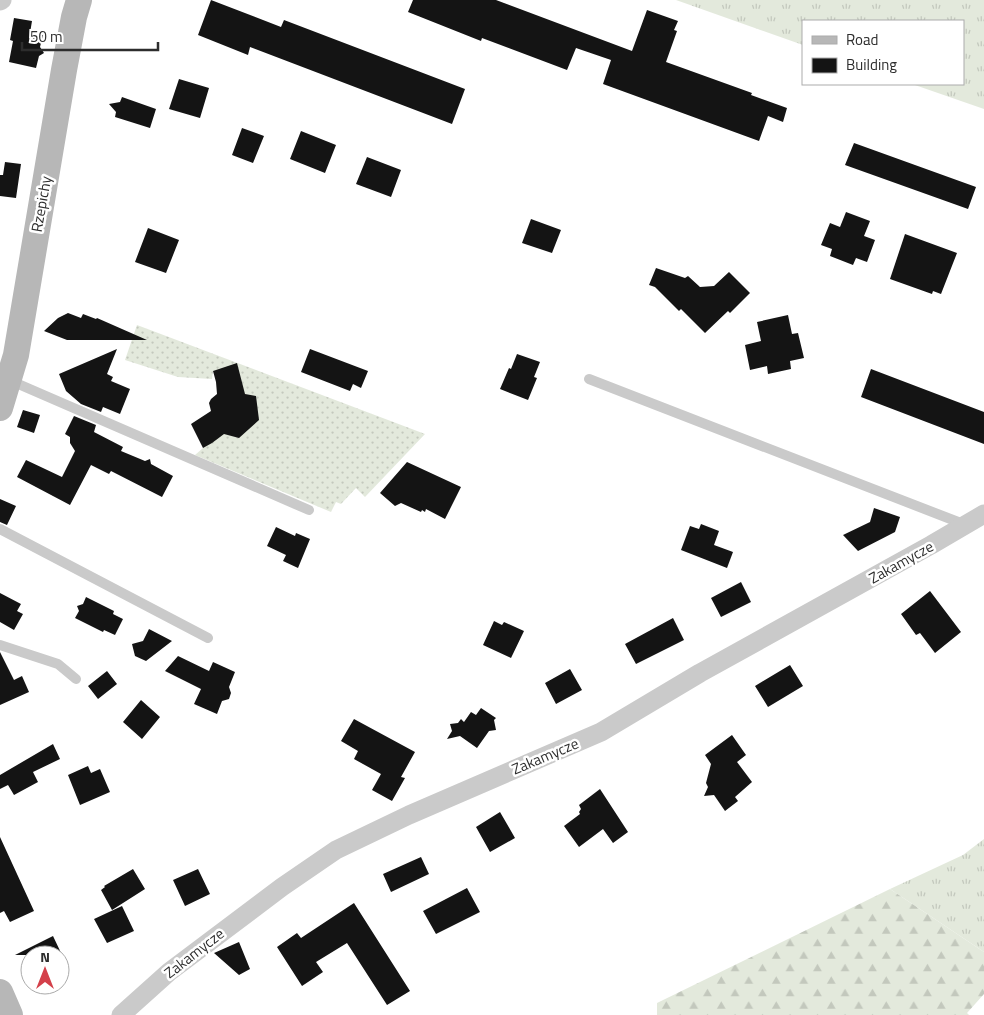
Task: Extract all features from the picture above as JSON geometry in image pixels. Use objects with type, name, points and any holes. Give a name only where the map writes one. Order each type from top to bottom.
[{"type":"street","name":"Rzepichy","points":[[0,408],[16,355],[64,70],[79,0]]},
{"type":"street","name":"Zakamycze","points":[[121,1015],[169,972],[282,886],[336,850],[409,815],[601,732],[984,514]]},
{"type":"street","points":[[0,992],[10,1015]]},
{"type":"lane","points":[[589,379],[966,525]]},
{"type":"lane","points":[[8,380],[308,510]]},
{"type":"lane","points":[[0,529],[208,638]]},
{"type":"lane","points":[[0,645],[58,664],[76,679]]},
{"type":"green space","points":[[676,0],[984,0],[984,109],[915,85],[964,85],[964,20],[802,20],[802,45]]},
{"type":"green space","points":[[137,325],[425,434],[365,497],[356,488],[341,504],[336,502],[331,512],[195,455],[227,431],[243,393],[213,371],[212,379],[178,377],[125,360]]},
{"type":"green space","points":[[984,839],[984,952],[890,889],[963,855]]},
{"type":"green space","points":[[890,889],[984,952],[984,994],[967,1013],[969,1015],[657,1015],[657,1003]]},
{"type":"building","points":[[211,0],[281,27],[284,20],[465,89],[452,124],[250,47],[248,55],[198,35]]},
{"type":"building","points":[[413,0],[496,0],[632,51],[647,10],[678,21],[674,30],[677,31],[666,62],[752,93],[751,95],[787,108],[783,122],[768,116],[759,141],[603,84],[611,60],[576,48],[567,70],[482,38],[481,41],[408,12]]},
{"type":"building","points":[[14,18],[32,21],[30,33],[43,35],[40,47],[44,53],[39,56],[36,68],[9,62],[13,41],[10,40]]},
{"type":"building","points":[[179,79],[209,88],[200,118],[169,109]]},
{"type":"building","points":[[122,97],[156,109],[150,128],[115,117],[116,112],[109,104],[120,102]]},
{"type":"building","points":[[242,128],[264,136],[253,163],[232,155]]},
{"type":"building","points":[[301,131],[336,145],[325,173],[290,159]]},
{"type":"building","points":[[854,143],[976,187],[968,209],[845,165]]},
{"type":"building","points":[[367,157],[401,170],[391,197],[356,184]]},
{"type":"building","points":[[5,162],[21,164],[16,198],[0,196],[0,175],[3,175]]},
{"type":"building","points":[[846,212],[870,221],[864,236],[875,240],[867,262],[856,258],[853,265],[830,256],[832,249],[821,245],[830,223],[840,227]]},
{"type":"building","points":[[531,219],[561,230],[552,253],[522,243]]},
{"type":"building","points":[[148,228],[179,240],[166,273],[135,262]]},
{"type":"building","points":[[905,234],[957,253],[941,294],[933,291],[932,294],[890,279]]},
{"type":"building","points":[[656,268],[685,278],[688,276],[700,287],[714,286],[729,272],[750,293],[730,313],[728,311],[705,333],[681,309],[679,311],[655,287],[649,285]]},
{"type":"building","points":[[68,313],[81,318],[83,314],[97,318],[147,340],[67,340],[44,331],[58,318]]},
{"type":"building","points":[[788,315],[792,334],[798,333],[804,358],[790,361],[791,369],[768,374],[767,366],[750,370],[745,345],[761,341],[757,322]]},
{"type":"building","points":[[117,349],[107,374],[113,377],[111,381],[130,389],[120,414],[103,407],[101,412],[81,404],[66,391],[59,374]]},
{"type":"building","points":[[310,349],[368,371],[361,388],[353,384],[350,391],[301,372]]},
{"type":"building","points":[[517,354],[540,362],[534,377],[537,378],[528,400],[500,389]]},
{"type":"building","points":[[237,363],[245,394],[256,396],[259,420],[239,438],[224,434],[203,448],[191,424],[211,411],[209,403],[217,394],[213,371]]},
{"type":"building","points":[[871,369],[984,412],[984,444],[861,397]]},
{"type":"building","points":[[23,410],[40,415],[34,433],[17,427]]},
{"type":"building","points":[[74,416],[96,425],[94,432],[123,447],[121,451],[145,461],[150,459],[151,464],[173,476],[162,497],[111,471],[109,474],[91,465],[70,505],[17,477],[26,460],[62,477],[75,451],[70,443],[70,437],[65,434]]},
{"type":"building","points":[[407,462],[461,487],[445,519],[426,509],[425,512],[422,510],[421,512],[401,503],[395,506],[380,493]]},
{"type":"building","points":[[0,499],[16,506],[7,525],[0,522]]},
{"type":"building","points":[[874,508],[900,517],[895,532],[858,551],[843,535],[870,522]]},
{"type":"building","points":[[701,524],[719,531],[714,545],[733,552],[727,568],[681,550],[690,526],[699,529]]},
{"type":"building","points":[[276,527],[295,536],[296,533],[310,539],[298,568],[283,561],[286,555],[267,546]]},
{"type":"building","points":[[741,582],[751,602],[721,617],[711,598]]},
{"type":"building","points":[[930,591],[961,632],[935,653],[920,633],[916,635],[901,614]]},
{"type":"building","points":[[0,593],[21,604],[17,611],[23,614],[14,630],[0,622]]},
{"type":"building","points":[[86,597],[114,611],[113,614],[123,619],[115,635],[104,630],[103,632],[75,618],[79,611],[77,606],[83,604]]},
{"type":"building","points":[[673,618],[684,640],[636,664],[625,644]]},
{"type":"building","points":[[494,621],[502,625],[504,622],[524,631],[511,658],[483,645]]},
{"type":"building","points":[[149,629],[172,641],[146,661],[135,656],[132,644],[143,641]]},
{"type":"building","points":[[0,652],[14,680],[22,676],[29,692],[0,705]]},
{"type":"building","points":[[178,656],[209,671],[213,662],[235,672],[229,687],[231,693],[229,699],[222,701],[217,714],[194,704],[201,689],[165,671]]},
{"type":"building","points":[[790,665],[803,686],[768,707],[755,686]]},
{"type":"building","points":[[570,669],[582,690],[556,704],[545,683]]},
{"type":"building","points":[[107,671],[117,684],[98,699],[88,686]]},
{"type":"building","points":[[141,700],[160,717],[142,739],[123,722]]},
{"type":"building","points":[[481,708],[496,718],[494,720],[496,730],[489,731],[477,748],[460,736],[447,739],[452,731],[450,724],[458,723],[461,719],[464,722],[471,712],[476,715]]},
{"type":"building","points":[[354,719],[415,752],[401,777],[405,778],[392,801],[372,790],[381,774],[354,759],[358,751],[341,741]]},
{"type":"building","points":[[732,735],[746,755],[737,762],[752,782],[735,797],[738,801],[725,811],[714,795],[704,796],[708,787],[706,783],[711,764],[705,755]]},
{"type":"building","points":[[53,744],[60,759],[33,772],[38,782],[14,795],[8,785],[0,789],[0,775]]},
{"type":"building","points":[[88,766],[91,773],[100,769],[110,792],[80,805],[68,775]]},
{"type":"building","points":[[600,789],[628,832],[613,843],[603,829],[579,847],[564,826],[580,814],[581,809],[579,805]]},
{"type":"building","points":[[500,812],[515,838],[490,852],[476,827]]},
{"type":"building","points":[[0,837],[34,911],[10,922],[4,911],[0,913]]},
{"type":"building","points":[[421,857],[429,874],[391,892],[383,874]]},
{"type":"building","points":[[133,869],[145,889],[112,910],[101,890],[104,886]]},
{"type":"building","points":[[198,869],[210,894],[185,906],[173,880]]},
{"type":"building","points":[[467,888],[480,912],[436,934],[423,911]]},
{"type":"building","points":[[354,903],[410,991],[387,1005],[347,943],[316,962],[323,972],[302,986],[277,947],[297,933],[301,938]]},
{"type":"building","points":[[122,906],[134,931],[107,943],[94,919]]},
{"type":"building","points":[[53,936],[57,945],[35,945]]},
{"type":"building","points":[[239,942],[250,969],[239,975],[214,953]]}]
